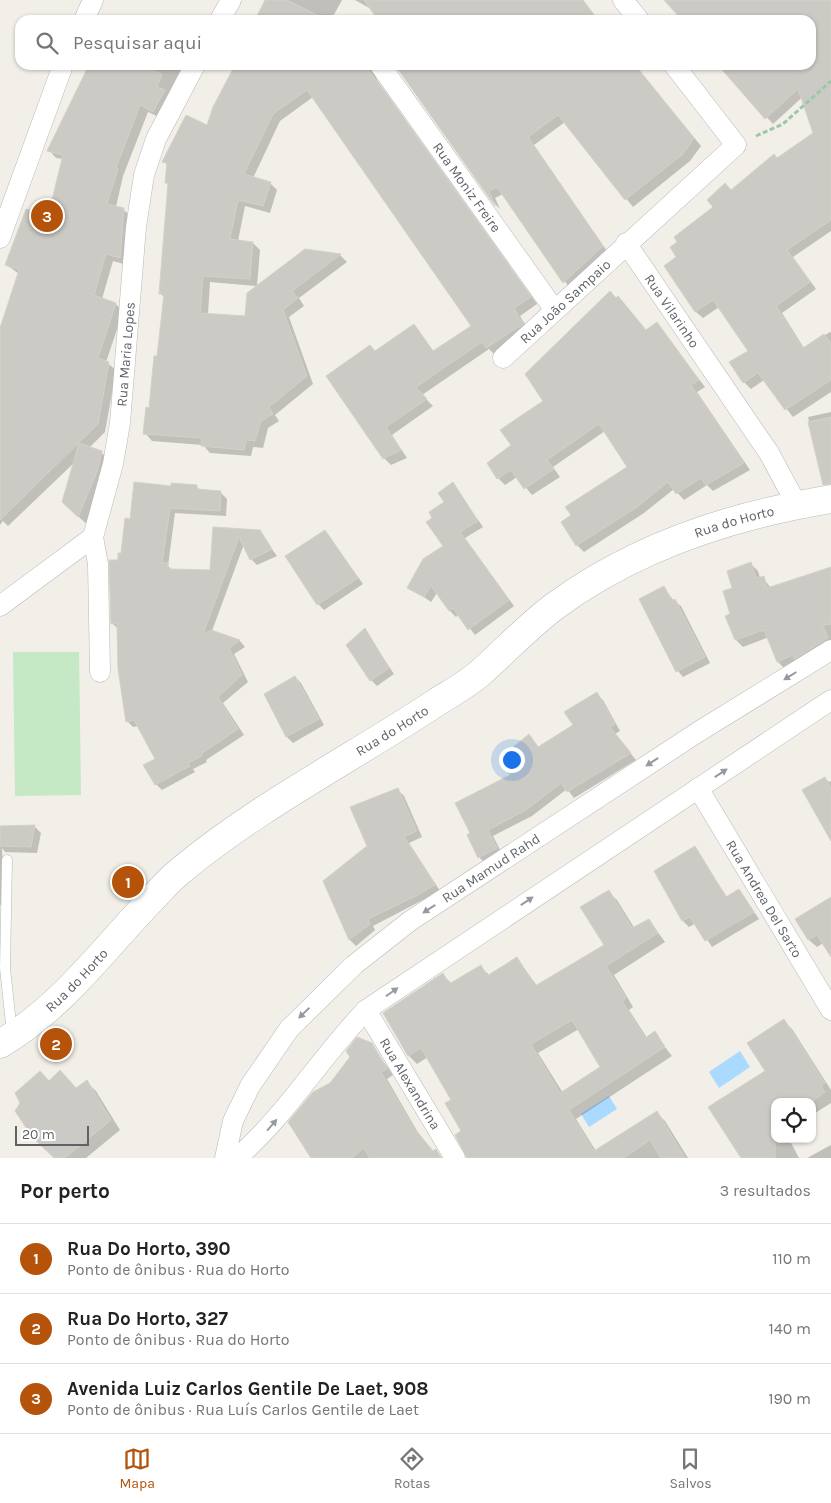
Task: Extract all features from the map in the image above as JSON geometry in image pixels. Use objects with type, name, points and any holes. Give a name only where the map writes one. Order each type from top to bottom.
[{"type":"main road","name":"Rua do Horto","points":[[6,1040],[61,999],[176,874],[265,809],[376,742],[476,677],[552,608],[583,587],[660,546],[713,527],[798,505],[831,500]]},
{"type":"street","points":[[86,15],[93,0]]},
{"type":"street","points":[[223,15],[231,0]]},
{"type":"street","points":[[624,0],[635,15]]},
{"type":"street","points":[[0,238],[61,70]]},
{"type":"street","name":"Rua Maria Lopes","points":[[93,537],[113,464],[120,423],[136,227],[144,175],[156,139],[192,70]]},
{"type":"street","name":"Rua Moniz Freire","points":[[384,70],[554,309]]},
{"type":"street","points":[[626,243],[736,145],[678,70]]},
{"type":"street","name":"Rua João Sampaio","points":[[502,358],[626,243]]},
{"type":"street","name":"Rua Vilarinho","points":[[626,243],[769,453],[798,505]]},
{"type":"street","points":[[0,606],[93,537],[98,564],[100,672]]},
{"type":"street","name":"Rua Mamud Rahd","points":[[225,1158],[233,1121],[250,1086],[289,1029],[354,965],[410,922],[698,732],[831,650]]},
{"type":"street","points":[[237,1158],[263,1135],[286,1109],[314,1068],[366,1010],[831,700]]},
{"type":"street","name":"Rua Andrea Del Sarto","points":[[698,788],[831,1010]]},
{"type":"street","name":"Rua Alexandrina","points":[[366,1010],[455,1158]]},
{"type":"lane","points":[[6,1040],[5,968],[8,860]]},
{"type":"path","points":[[736,145],[783,124],[831,81]]},
{"type":"green space","points":[[13,652],[79,652],[81,795],[15,796]]},
{"type":"water","points":[[740,1051],[750,1067],[719,1088],[709,1072]]},
{"type":"water","points":[[609,1096],[617,1109],[589,1127],[581,1114]]},
{"type":"building","points":[[265,0],[287,0],[317,15],[258,15]]},
{"type":"building","points":[[364,0],[583,0],[594,15],[374,15]]},
{"type":"building","points":[[664,0],[831,0],[831,220],[787,250],[810,282],[776,306],[803,348],[824,334],[831,344],[831,380],[785,410],[758,373],[743,383],[729,362],[748,351],[713,300],[695,312],[664,266],[676,257],[670,247],[677,242],[674,237],[713,207],[707,200],[725,183],[731,190],[774,154],[777,158],[813,133],[798,89],[765,119],[722,70],[816,70],[816,15],[678,15]]},
{"type":"building","points":[[87,70],[151,70],[162,74],[157,87],[165,90],[153,112],[140,105],[116,168],[118,169],[107,204],[124,208],[120,258],[106,254],[94,295],[116,303],[98,358],[109,362],[98,424],[0,520],[0,328],[19,270],[5,265],[26,209],[43,214],[46,205],[51,204],[63,155],[47,151]]},
{"type":"building","points":[[232,70],[369,70],[531,297],[514,308],[523,324],[486,348],[482,342],[416,387],[427,399],[386,427],[401,450],[383,459],[326,376],[370,345],[375,351],[414,324],[433,351],[471,326],[307,90],[273,114],[244,174],[271,182],[263,206],[238,200],[230,239],[253,242],[250,279],[203,276],[200,313],[245,316],[247,293],[305,249],[341,254],[292,291],[298,298],[283,310],[307,376],[269,407],[273,414],[261,421],[255,441],[246,440],[244,450],[201,446],[202,438],[143,434],[146,407],[149,408],[154,356],[157,356],[164,294],[159,294],[168,183],[165,183],[167,163],[162,162],[186,115],[207,125],[213,107]]},
{"type":"building","points":[[399,70],[639,70],[694,138],[683,154],[625,200],[558,115],[528,137],[603,246],[563,283],[497,187],[489,191],[495,206]]},
{"type":"building","points":[[610,291],[616,298],[618,296],[646,330],[657,322],[699,380],[691,385],[744,463],[706,485],[701,478],[676,494],[668,482],[637,507],[576,546],[561,522],[571,515],[565,507],[627,467],[599,424],[547,460],[554,469],[524,489],[511,470],[497,479],[487,463],[511,445],[500,430],[543,401],[525,374]]},
{"type":"building","points":[[831,417],[831,484],[823,485],[808,422]]},
{"type":"building","points":[[79,443],[102,451],[97,472],[78,517],[62,502]]},
{"type":"building","points":[[134,482],[171,486],[171,483],[197,485],[197,489],[221,491],[220,511],[170,508],[162,563],[168,563],[168,569],[210,570],[213,527],[260,530],[272,549],[250,560],[239,537],[203,634],[211,630],[240,640],[229,648],[242,675],[218,697],[238,729],[201,754],[202,756],[188,763],[190,766],[155,785],[143,765],[155,759],[134,720],[126,722],[118,669],[117,623],[111,624],[109,560],[118,560],[118,553],[121,553],[125,518],[130,519]]},
{"type":"building","points":[[453,482],[478,521],[460,532],[509,600],[468,630],[453,608],[449,611],[431,586],[424,597],[407,588],[423,559],[443,546],[426,522],[432,518],[429,512],[444,502],[438,493]]},
{"type":"building","points":[[325,530],[358,578],[317,605],[285,556]]},
{"type":"building","points":[[751,562],[756,578],[764,576],[767,588],[831,567],[831,624],[823,625],[828,638],[794,659],[793,655],[777,662],[764,630],[735,640],[725,616],[730,614],[723,591],[732,588],[727,571]]},
{"type":"building","points":[[664,586],[672,601],[675,599],[705,657],[676,672],[639,599]]},
{"type":"building","points":[[365,628],[389,668],[370,681],[346,645]]},
{"type":"building","points":[[295,676],[319,719],[286,737],[264,694]]},
{"type":"building","points":[[597,692],[615,724],[610,727],[631,753],[567,792],[561,783],[526,810],[488,830],[497,848],[478,858],[467,835],[470,833],[455,803],[510,775],[501,757],[529,734],[538,747],[573,725],[564,712]]},
{"type":"building","points":[[825,777],[831,789],[831,841],[802,790]]},
{"type":"building","points":[[398,788],[417,831],[404,837],[435,885],[368,919],[370,924],[349,940],[323,881],[367,846],[350,807]]},
{"type":"building","points":[[35,825],[31,847],[0,846],[0,826]]},
{"type":"building","points":[[695,846],[726,897],[739,889],[754,912],[705,941],[690,917],[682,921],[654,871]]},
{"type":"building","points":[[609,890],[632,928],[649,919],[658,933],[606,966],[626,998],[622,1001],[645,1038],[655,1031],[665,1047],[569,1110],[594,1151],[657,1111],[685,1158],[661,1158],[650,1140],[624,1158],[467,1158],[455,1135],[461,1131],[445,1103],[451,1100],[421,1048],[408,1056],[383,1013],[443,973],[449,984],[481,965],[487,976],[517,957],[535,986],[604,945],[580,907]],"holes":[[[572,1020],[600,1067],[560,1093],[531,1044]]]},
{"type":"building","points":[[831,897],[831,957],[817,935],[808,940],[795,919]]},
{"type":"building","points":[[784,1019],[825,1083],[821,1086],[825,1092],[816,1098],[771,1098],[771,1143],[775,1143],[775,1158],[741,1158],[708,1107],[765,1071],[747,1043]]},
{"type":"building","points":[[357,1037],[372,1043],[387,1069],[381,1072],[414,1128],[433,1151],[436,1149],[441,1158],[370,1158],[364,1148],[352,1158],[311,1158],[288,1122],[313,1092],[330,1083],[350,1057],[346,1051]]},
{"type":"building","points":[[60,1070],[76,1088],[87,1080],[111,1120],[65,1158],[54,1158],[33,1138],[15,1111],[20,1103],[15,1093],[40,1071],[49,1081]]},
{"type":"place","name":"Avenida Luiz Carlos Gentile De Laet, 908","points":[[47,216]]},
{"type":"place","name":"Rua Do Horto, 390","points":[[128,882]]},
{"type":"place","name":"Rua Do Horto, 327","points":[[56,1044]]}]
